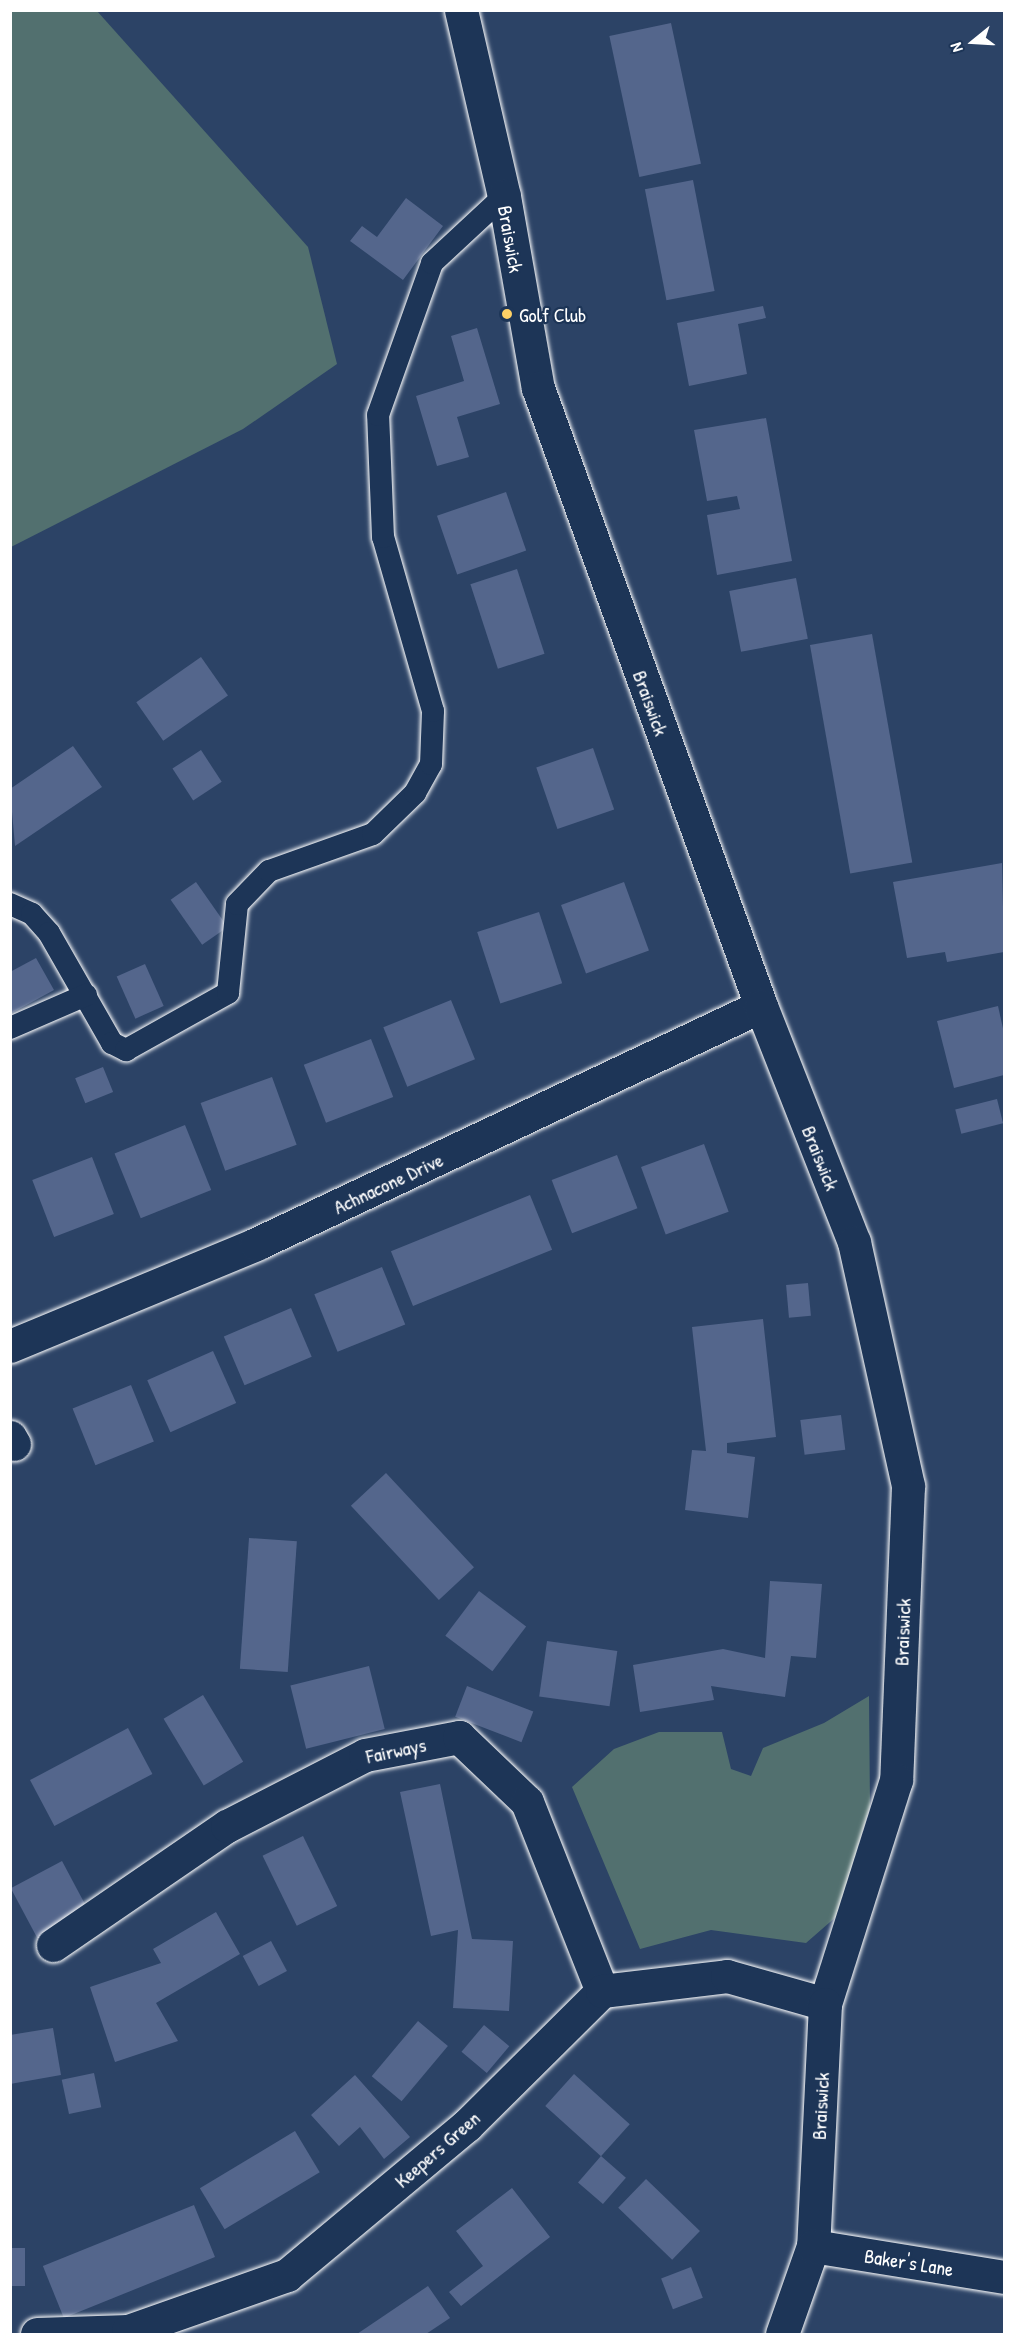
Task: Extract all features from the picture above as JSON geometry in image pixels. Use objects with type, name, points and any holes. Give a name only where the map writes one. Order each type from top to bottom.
[{"type":"street","name":"Braiswick","points":[[461,10],[504,196],[538,388],[761,1006],[854,1242],[909,1486],[896,1780],[825,2004],[813,2246],[782,2334]]},
{"type":"street","name":"Achnacone Drive","points":[[10,1346],[267,1239],[761,1006]]},
{"type":"street","name":"Fairways","points":[[53,1945],[227,1826],[354,1760],[459,1737],[527,1802],[602,1990]]},
{"type":"street","points":[[602,1990],[727,1976],[825,2004]]},
{"type":"street","name":"Keepers Green","points":[[37,2334],[128,2331],[287,2275],[467,2125],[602,1990]]},
{"type":"street","name":"Baker's Lane","points":[[813,2246],[1005,2277]]},
{"type":"lane","points":[[10,904],[32,914],[49,933],[112,1043],[126,1050],[228,993],[237,904],[269,871],[373,834],[416,793],[431,764],[433,711],[383,537],[378,415],[432,263],[504,196]]},
{"type":"lane","points":[[10,1028],[86,995]]},
{"type":"green space","points":[[11,10],[97,11],[308,247],[337,364],[243,429],[11,547]]},
{"type":"green space","points":[[869,1696],[870,1807],[837,1916],[806,1943],[711,1930],[640,1949],[572,1787],[614,1749],[659,1732],[722,1732],[731,1769],[751,1776],[763,1748],[824,1723]]},
{"type":"building","points":[[671,23],[701,164],[639,177],[609,36]]},
{"type":"building","points":[[693,180],[715,291],[666,300],[645,189]]},
{"type":"building","points":[[406,198],[443,226],[403,280],[350,241],[362,226],[377,237]]},
{"type":"building","points":[[763,306],[766,318],[738,324],[747,374],[689,386],[677,323]]},
{"type":"building","points":[[477,328],[500,404],[457,417],[469,457],[437,466],[416,396],[464,381],[451,336]]},
{"type":"building","points":[[766,418],[792,561],[717,575],[707,515],[740,509],[737,496],[707,501],[694,430]]},
{"type":"building","points":[[506,492],[526,551],[457,574],[437,516]]},
{"type":"building","points":[[517,569],[545,654],[498,669],[470,584]]},
{"type":"building","points":[[796,578],[808,639],[741,652],[729,591]]},
{"type":"building","points":[[872,634],[912,862],[850,873],[810,645]]},
{"type":"building","points":[[201,657],[228,696],[163,741],[136,702]]},
{"type":"building","points":[[73,746],[102,787],[15,846],[10,789]]},
{"type":"building","points":[[593,748],[614,809],[557,829],[536,768]]},
{"type":"building","points":[[201,750],[222,782],[193,800],[172,769]]},
{"type":"building","points":[[1002,863],[1004,952],[947,962],[945,952],[907,958],[893,882]]},
{"type":"building","points":[[196,882],[228,927],[202,945],[171,900]]},
{"type":"building","points":[[624,882],[649,951],[586,974],[561,905]]},
{"type":"building","points":[[539,912],[562,983],[500,1003],[477,932]]},
{"type":"building","points":[[36,958],[54,990],[10,1014],[10,972]]},
{"type":"building","points":[[145,964],[164,1006],[135,1019],[117,977]]},
{"type":"building","points":[[451,1000],[475,1059],[407,1087],[383,1027]]},
{"type":"building","points":[[998,1006],[1004,1033],[1004,1075],[954,1088],[937,1021]]},
{"type":"building","points":[[371,1039],[393,1097],[326,1123],[304,1065]]},
{"type":"building","points":[[103,1067],[113,1092],[85,1103],[75,1078]]},
{"type":"building","points":[[272,1077],[297,1145],[225,1171],[201,1103]]},
{"type":"building","points":[[997,1099],[1003,1123],[961,1134],[955,1109]]},
{"type":"building","points":[[185,1125],[211,1190],[141,1218],[115,1153]]},
{"type":"building","points":[[704,1144],[729,1212],[666,1235],[641,1167]]},
{"type":"building","points":[[617,1155],[637,1208],[572,1233],[552,1180]]},
{"type":"building","points":[[92,1157],[114,1214],[54,1237],[32,1180]]},
{"type":"building","points":[[530,1195],[552,1250],[413,1306],[391,1251]]},
{"type":"building","points":[[382,1267],[405,1324],[338,1352],[314,1294]]},
{"type":"building","points":[[808,1283],[811,1316],[789,1318],[786,1285]]},
{"type":"building","points":[[291,1308],[312,1357],[245,1385],[224,1337]]},
{"type":"building","points":[[763,1319],[776,1437],[727,1443],[727,1453],[755,1457],[748,1518],[685,1510],[692,1450],[706,1451],[692,1327]]},
{"type":"building","points":[[213,1351],[236,1403],[170,1432],[147,1380]]},
{"type":"building","points":[[131,1385],[154,1442],[95,1465],[73,1409]]},
{"type":"building","points":[[841,1415],[845,1450],[805,1455],[800,1420]]},
{"type":"building","points":[[386,1473],[474,1567],[439,1600],[351,1506]]},
{"type":"building","points":[[249,1538],[297,1541],[288,1672],[240,1669]]},
{"type":"building","points":[[770,1581],[822,1584],[816,1658],[791,1656],[785,1697],[711,1686],[714,1700],[640,1712],[633,1665],[723,1649],[765,1658]]},
{"type":"building","points":[[479,1591],[526,1627],[492,1671],[445,1636]]},
{"type":"building","points":[[547,1641],[617,1651],[610,1706],[539,1696]]},
{"type":"building","points":[[369,1666],[385,1729],[306,1749],[290,1686]]},
{"type":"building","points":[[467,1686],[533,1711],[521,1742],[455,1717]]},
{"type":"building","points":[[203,1695],[243,1762],[204,1786],[164,1719]]},
{"type":"building","points":[[128,1728],[152,1774],[54,1826],[30,1780]]},
{"type":"building","points":[[440,1784],[472,1939],[513,1941],[509,2011],[453,2008],[458,1930],[431,1936],[400,1792]]},
{"type":"building","points":[[303,1836],[337,1906],[297,1926],[263,1856]]},
{"type":"building","points":[[62,1861],[89,1911],[38,1939],[11,1888]]},
{"type":"building","points":[[216,1912],[240,1954],[156,2003],[178,2041],[115,2062],[90,1987],[161,1963],[153,1949]]},
{"type":"building","points":[[271,1941],[287,1971],[259,1986],[243,1956]]},
{"type":"building","points":[[418,2021],[448,2046],[402,2101],[372,2076]]},
{"type":"building","points":[[484,2025],[509,2046],[487,2073],[462,2052]]},
{"type":"building","points":[[53,2028],[61,2075],[10,2084],[10,2035]]},
{"type":"building","points":[[94,2073],[101,2107],[69,2114],[62,2080]]},
{"type":"building","points":[[574,2074],[630,2124],[601,2156],[545,2106]]},
{"type":"building","points":[[355,2075],[410,2137],[384,2159],[360,2127],[339,2146],[311,2115]]},
{"type":"building","points":[[295,2131],[320,2172],[225,2229],[200,2188]]},
{"type":"building","points":[[601,2156],[626,2178],[603,2204],[578,2182]]},
{"type":"building","points":[[646,2179],[700,2231],[672,2260],[618,2208]]},
{"type":"building","points":[[512,2188],[550,2237],[461,2306],[449,2292],[483,2266],[456,2231]]},
{"type":"building","points":[[194,2205],[215,2257],[64,2318],[43,2266]]},
{"type":"building","points":[[10,2248],[25,2248],[25,2286],[10,2286]]},
{"type":"building","points":[[691,2267],[703,2298],[673,2309],[661,2278]]},
{"type":"building","points":[[428,2286],[450,2318],[426,2334],[357,2334]]},
{"type":"place","name":"Golf Club","points":[[507,314]]}]
